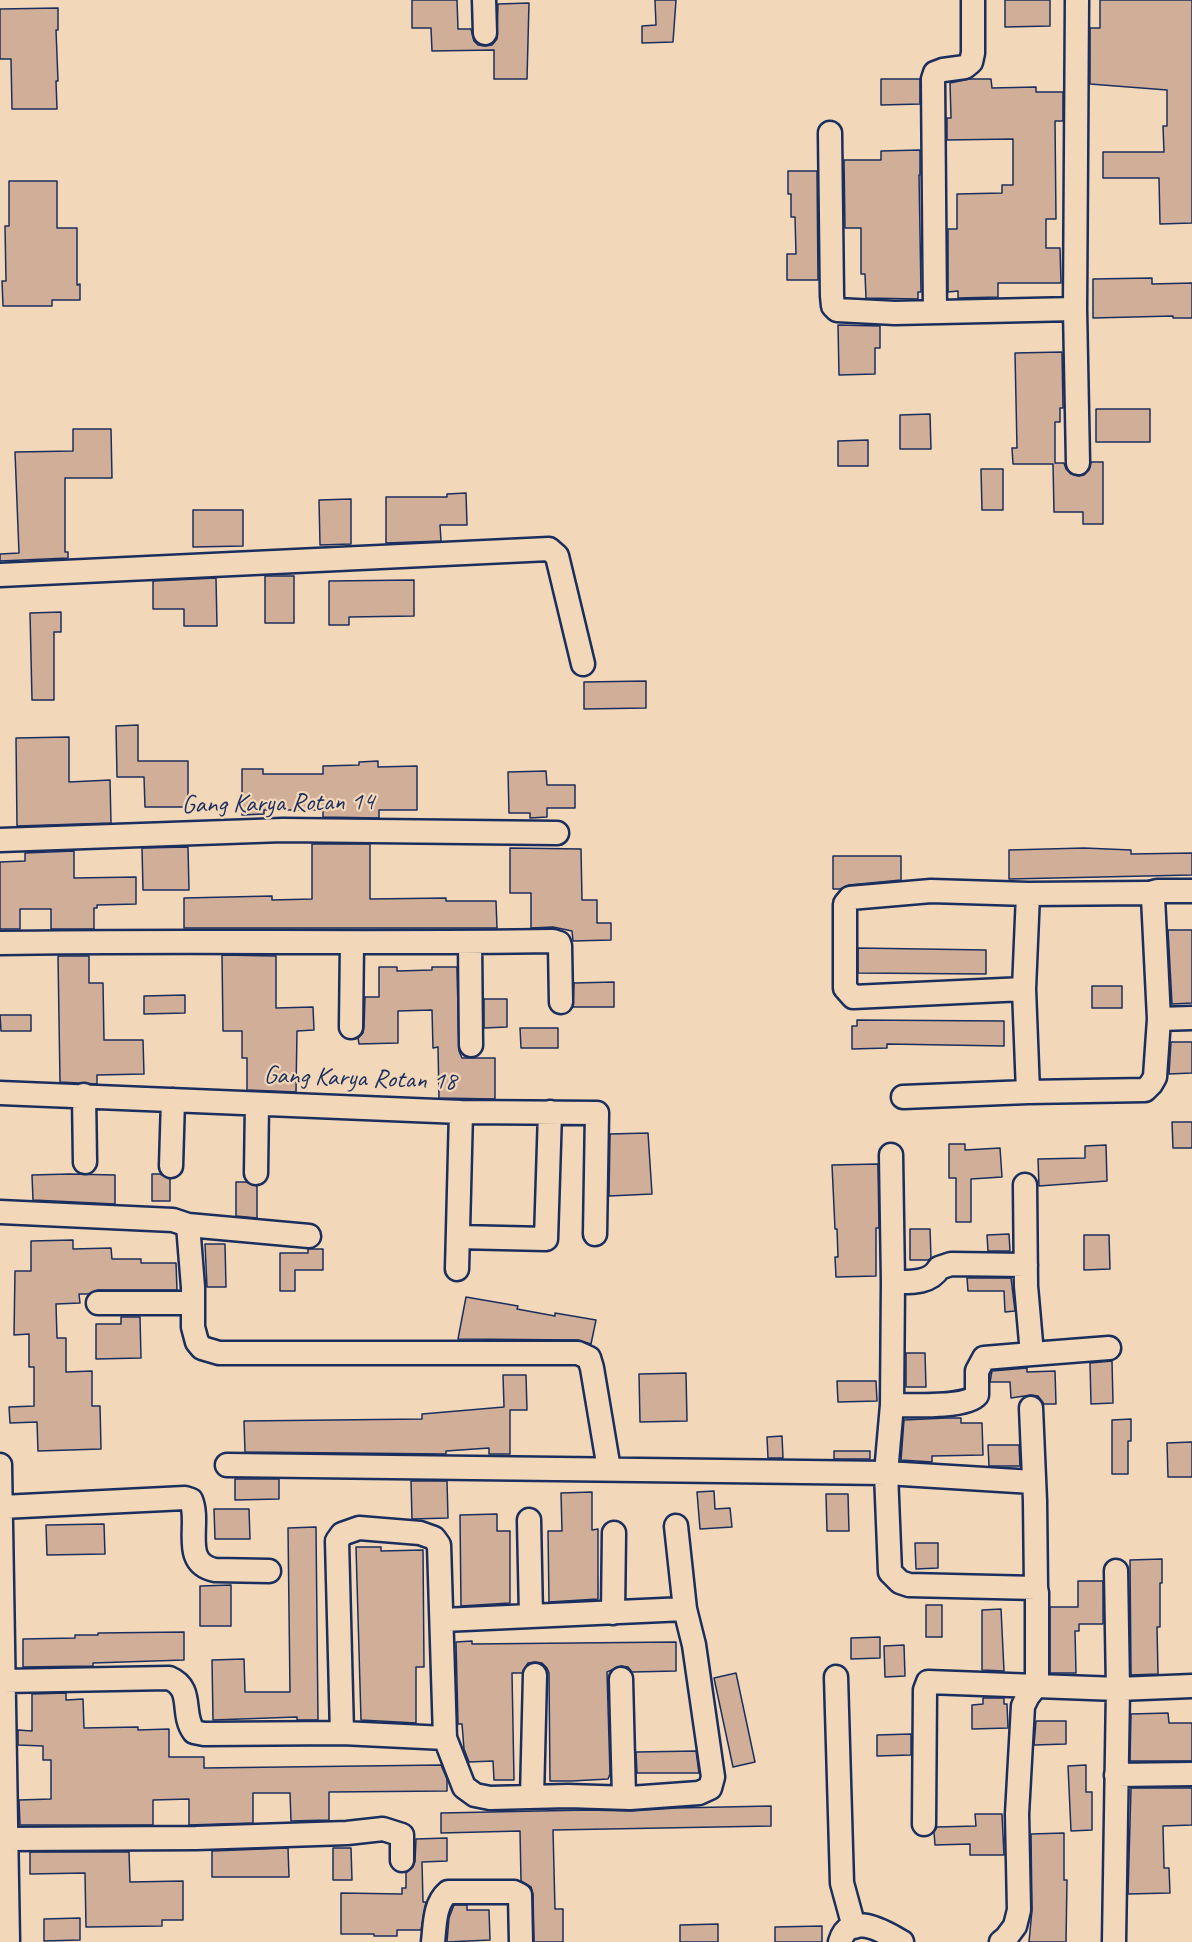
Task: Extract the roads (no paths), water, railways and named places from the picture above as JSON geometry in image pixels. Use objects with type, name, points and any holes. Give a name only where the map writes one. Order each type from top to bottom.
[{"type":"street","points":[[484,0],[485,33]]},
{"type":"street","points":[[936,312],[933,79],[935,74],[943,70],[966,67],[971,62],[974,53],[973,0]]},
{"type":"street","points":[[1077,0],[1075,309],[1078,463]]},
{"type":"street","points":[[830,133],[832,296],[837,310],[936,312],[1075,309]]},
{"type":"street","points":[[0,575],[549,549],[557,556],[583,663]]},
{"type":"street","name":"Gang Karya Rotan 14","points":[[0,840],[283,830],[557,833]]},
{"type":"street","points":[[1024,989],[853,998],[845,983],[845,904],[853,897],[931,891],[1029,894],[1192,891]]},
{"type":"street","points":[[903,1097],[1145,1090],[1155,1077],[1159,1019],[1153,897],[1150,893]]},
{"type":"street","points":[[1028,1092],[1024,989],[1029,894]]},
{"type":"street","points":[[0,943],[557,941],[560,946],[561,1002]]},
{"type":"street","points":[[470,942],[471,1045]]},
{"type":"street","points":[[351,1027],[352,943]]},
{"type":"street","points":[[1159,1019],[1192,1018]]},
{"type":"street","name":"Gang Karya Rotan 18","points":[[0,1093],[461,1112],[597,1113],[595,1234]]},
{"type":"street","points":[[84,1095],[85,1162]]},
{"type":"street","points":[[171,1166],[172,1100]]},
{"type":"street","points":[[256,1173],[257,1104]]},
{"type":"street","points":[[457,1269],[461,1112]]},
{"type":"street","points":[[458,1237],[546,1239],[549,1113]]},
{"type":"street","points":[[891,1155],[893,1282],[892,1405],[886,1473],[888,1566],[893,1577],[909,1585],[1036,1588]]},
{"type":"street","points":[[1025,1185],[1026,1265],[1032,1354]]},
{"type":"street","points":[[0,1212],[173,1220],[188,1225],[309,1236]]},
{"type":"street","points":[[188,1225],[193,1327],[197,1342],[202,1348],[219,1353],[578,1353],[589,1358],[592,1368],[609,1469]]},
{"type":"street","points":[[893,1282],[927,1278],[936,1273],[939,1268],[951,1264],[1026,1265]]},
{"type":"street","points":[[98,1303],[193,1303]]},
{"type":"street","points":[[892,1405],[942,1404],[970,1400],[977,1395],[977,1371],[984,1358],[1109,1348]]},
{"type":"street","points":[[1007,1941],[1015,1926],[1019,1910],[1017,1814],[1023,1706],[1037,1685],[1031,1408]]},
{"type":"street","points":[[228,1465],[886,1473],[1033,1482]]},
{"type":"street","points":[[0,1466],[8,1942]]},
{"type":"street","points":[[2,1507],[185,1498],[191,1500],[194,1508],[195,1549],[199,1563],[215,1570],[269,1570]]},
{"type":"street","points":[[529,1520],[531,1616]]},
{"type":"street","points":[[342,1733],[337,1541],[342,1534],[359,1528],[420,1533],[434,1538],[439,1545],[445,1738],[464,1787],[475,1795],[490,1798],[624,1797],[699,1793],[710,1788],[713,1777],[694,1645],[686,1609],[676,1526]]},
{"type":"street","points":[[613,1613],[614,1533]]},
{"type":"street","points":[[1113,1942],[1118,1689],[1116,1571]]},
{"type":"street","points":[[442,1620],[686,1609]]},
{"type":"street","points":[[532,1797],[535,1675]]},
{"type":"street","points":[[836,1677],[842,1883],[847,1935],[863,1925],[872,1926],[902,1942]]},
{"type":"street","points":[[4,1681],[169,1678],[178,1683],[184,1691],[188,1724],[194,1732],[204,1734],[342,1733],[445,1738]]},
{"type":"street","points":[[621,1678],[624,1797]]},
{"type":"street","points":[[924,1824],[926,1684],[931,1682],[1118,1689],[1192,1686]]},
{"type":"street","points":[[1116,1776],[1192,1774]]},
{"type":"street","points":[[6,1839],[196,1838],[347,1833],[383,1829],[402,1834],[402,1860]]},
{"type":"street","points":[[433,1942],[437,1909],[448,1892],[514,1892],[520,1895],[521,1942]]}]
